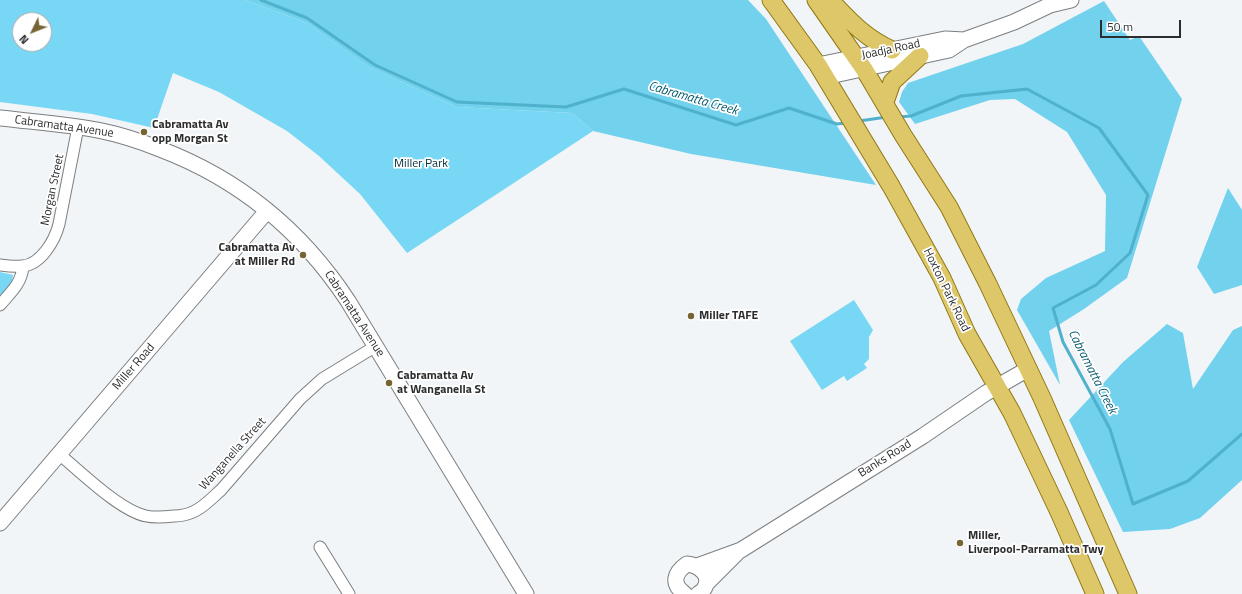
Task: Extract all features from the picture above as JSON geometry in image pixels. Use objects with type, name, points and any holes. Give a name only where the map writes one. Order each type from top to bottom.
[{"type":"main road","name":"Hoxton Park Road","points":[[771,0],[822,71],[891,186],[942,278],[968,334],[998,386],[1059,512],[1095,594]]},
{"type":"main road","points":[[816,0],[884,98],[903,135],[949,207],[988,284],[1028,369],[1089,502],[1128,594]]},
{"type":"main road","points":[[830,0],[862,33],[892,50]]},
{"type":"main road","points":[[884,98],[892,82],[920,56]]},
{"type":"street","name":"Joadja Road","points":[[822,71],[860,63],[920,56],[949,50],[964,40],[1014,22],[1052,2],[1071,0]]},
{"type":"street","name":"Joadja Road","points":[[860,63],[892,50],[945,39],[964,40]]},
{"type":"street","name":"Cabramatta Avenue","points":[[0,118],[103,131],[141,142],[188,160],[224,180],[267,211],[290,231],[323,266],[340,289],[526,594]]},
{"type":"street","name":"Morgan Street","points":[[23,266],[30,264],[45,252],[56,234],[78,127]]},
{"type":"street","name":"Miller Road","points":[[0,523],[267,211]]},
{"type":"street","points":[[0,265],[23,266],[22,276],[16,287],[0,305]]},
{"type":"street","name":"Wanganella Street","points":[[59,454],[116,501],[132,511],[147,516],[166,517],[180,516],[194,512],[221,490],[300,399],[322,379],[376,346]]},
{"type":"street","name":"Banks Road","points":[[702,588],[741,550],[922,436],[998,386],[1028,369]]},
{"type":"street","points":[[320,547],[349,594]]},
{"type":"street","name":"Banks Road","points":[[679,592],[677,575],[681,569],[688,564],[697,566],[741,550]]},
{"type":"street","points":[[697,566],[705,574],[702,588]]},
{"type":"green space","name":"Miller Park","points":[[0,0],[246,0],[307,23],[369,67],[457,107],[572,113],[593,131],[407,253],[360,194],[319,156],[287,131],[219,92],[173,73],[154,128],[92,114],[0,102]]},
{"type":"green space","points":[[0,272],[13,275],[12,282],[0,299]]},
{"type":"green space","points":[[854,300],[873,330],[869,337],[869,359],[864,364],[867,368],[847,381],[844,376],[822,390],[790,341]]},
{"type":"shaded area","points":[[246,0],[748,0],[766,19],[876,185],[691,154],[593,131],[572,113],[457,107],[369,67],[307,23]]},
{"type":"shaded area","points":[[1104,1],[1130,40],[1139,36],[1182,99],[1127,278],[1084,309],[1049,331],[1060,385],[1017,310],[1021,299],[1046,278],[1105,251],[1106,195],[1067,132],[1015,99],[990,100],[915,124],[899,102],[902,92],[908,83],[1023,44]]},
{"type":"shaded area","points":[[1228,188],[1242,210],[1242,285],[1214,294],[1197,267]]},
{"type":"shaded area","points":[[1167,324],[1183,333],[1193,389],[1233,330],[1242,326],[1242,480],[1200,518],[1170,529],[1123,532],[1069,420],[1123,362]]},
{"type":"waterway","name":"Cabramatta Creek","points":[[261,0],[307,18],[375,65],[457,102],[566,107],[624,89],[736,125],[789,108],[837,124],[845,123]]},
{"type":"waterway","name":"Cabramatta Creek","points":[[898,117],[911,116],[961,96],[1027,89],[1099,128],[1148,195],[1130,253],[1096,285],[1053,308],[1063,342],[1110,429],[1133,504],[1188,481],[1242,434]]},
{"type":"waterway","name":"Cabramatta Creek","points":[[859,121],[887,117]]},
{"type":"place","name":"Cabramatta Av opp Morgan St","points":[[144,132]]},
{"type":"place","name":"Cabramatta Av at Miller Rd","points":[[303,255]]},
{"type":"place","name":"Miller TAFE","points":[[691,316]]},
{"type":"place","name":"Cabramatta Av at Wanganella St","points":[[389,383]]},
{"type":"place","name":"Miller, Liverpool-Parramatta Twy","points":[[960,543]]}]
